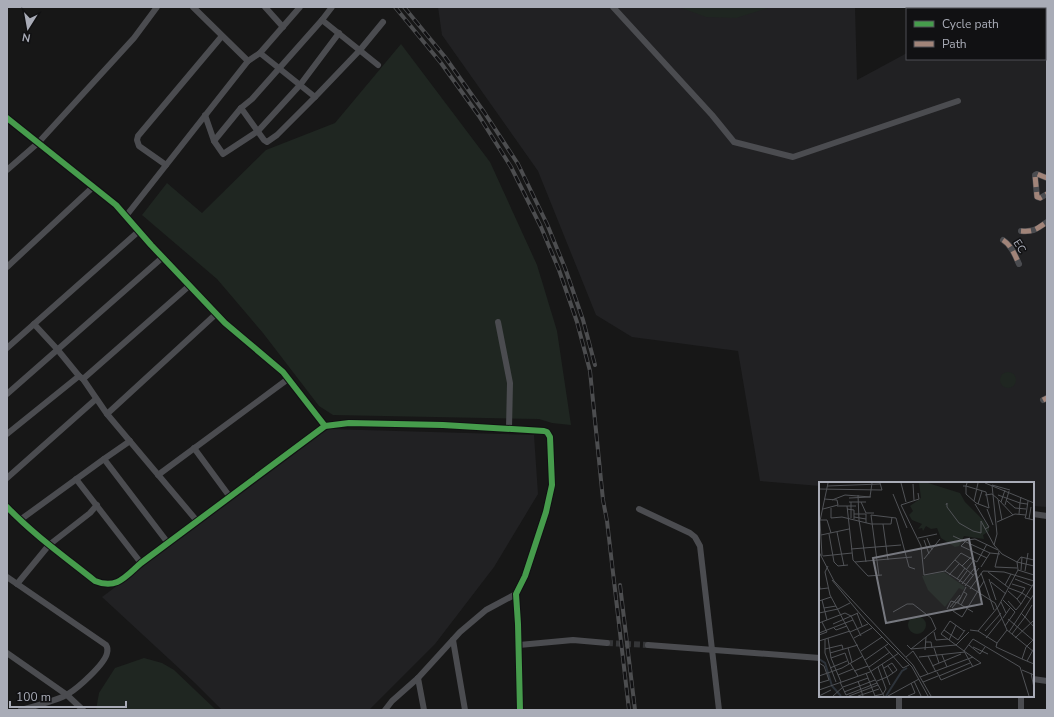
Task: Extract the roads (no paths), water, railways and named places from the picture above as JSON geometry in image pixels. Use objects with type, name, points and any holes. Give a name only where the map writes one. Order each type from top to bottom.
[{"type":"street","points":[[7,170],[38,143],[134,38],[157,7]]},
{"type":"street","points":[[193,7],[248,61]]},
{"type":"street","points":[[265,7],[283,27]]},
{"type":"street","points":[[126,216],[248,61],[260,53],[300,7]]},
{"type":"street","points":[[214,142],[241,108],[252,99],[332,7]]},
{"type":"street","points":[[613,7],[712,115],[734,142],[793,157],[958,101]]},
{"type":"street","points":[[322,20],[378,65]]},
{"type":"street","points":[[241,108],[265,141],[269,141],[315,98],[360,50],[383,22]]},
{"type":"street","points":[[205,115],[214,142],[223,154],[258,131],[300,85],[339,33]]},
{"type":"street","points":[[166,165],[139,146],[137,140],[138,136],[222,36]]},
{"type":"street","points":[[260,53],[315,98]]},
{"type":"street","points":[[7,118],[116,205],[224,323],[283,372],[325,426]]},
{"type":"street","points":[[1047,178],[1037,174],[1035,175],[1037,197],[1040,198],[1047,194]]},
{"type":"street","points":[[7,267],[94,187]]},
{"type":"street","points":[[1021,231],[1037,230],[1047,222]]},
{"type":"street","points":[[7,348],[139,231]]},
{"type":"street","name":"EC","points":[[1003,240],[1012,250],[1019,264]]},
{"type":"street","points":[[7,394],[162,257]]},
{"type":"street","points":[[7,434],[81,378],[189,286]]},
{"type":"street","points":[[107,414],[216,314]]},
{"type":"street","points":[[498,322],[510,383],[508,428]]},
{"type":"street","points":[[34,324],[81,378],[107,414],[197,521]]},
{"type":"street","points":[[158,475],[288,379]]},
{"type":"street","points":[[7,478],[96,399]]},
{"type":"street","points":[[7,507],[49,545],[96,581],[103,584],[116,584],[197,521],[325,426],[349,423],[406,425],[442,424],[542,430],[547,432],[550,437],[552,485],[546,512],[525,576],[516,594],[520,710]]},
{"type":"street","points":[[20,520],[130,441]]},
{"type":"street","points":[[194,448],[230,497]]},
{"type":"street","points":[[104,459],[168,543]]},
{"type":"street","points":[[76,480],[142,563]]},
{"type":"street","points":[[17,584],[49,545],[90,513],[97,505]]},
{"type":"street","points":[[639,509],[690,533],[700,546],[719,710]]},
{"type":"street","points":[[1034,514],[1047,516]]},
{"type":"street","points":[[7,577],[106,645],[108,648],[108,652],[104,660],[84,682],[67,695],[21,710]]},
{"type":"street","points":[[386,709],[418,678],[460,632],[486,610],[516,594]]},
{"type":"street","points":[[453,640],[465,710]]},
{"type":"street","points":[[518,645],[574,640],[607,643]]},
{"type":"street","points":[[648,645],[819,658]]},
{"type":"street","points":[[7,653],[67,695],[83,710]]},
{"type":"street","points":[[418,678],[424,710]]},
{"type":"street","points":[[1034,680],[1047,681]]},
{"type":"street","points":[[899,697],[899,710]]},
{"type":"street","points":[[1021,697],[1022,710]]},
{"type":"tunnel","points":[[607,643],[648,645]]},
{"type":"railway","points":[[395,7],[441,63],[479,116],[511,167],[541,227],[559,270],[577,322],[590,371],[603,500],[607,521],[629,710]]},
{"type":"railway","points":[[404,7],[445,57],[484,112],[518,164],[547,224],[565,268],[583,320],[595,365]]},
{"type":"railway","points":[[620,585],[635,710]]}]
